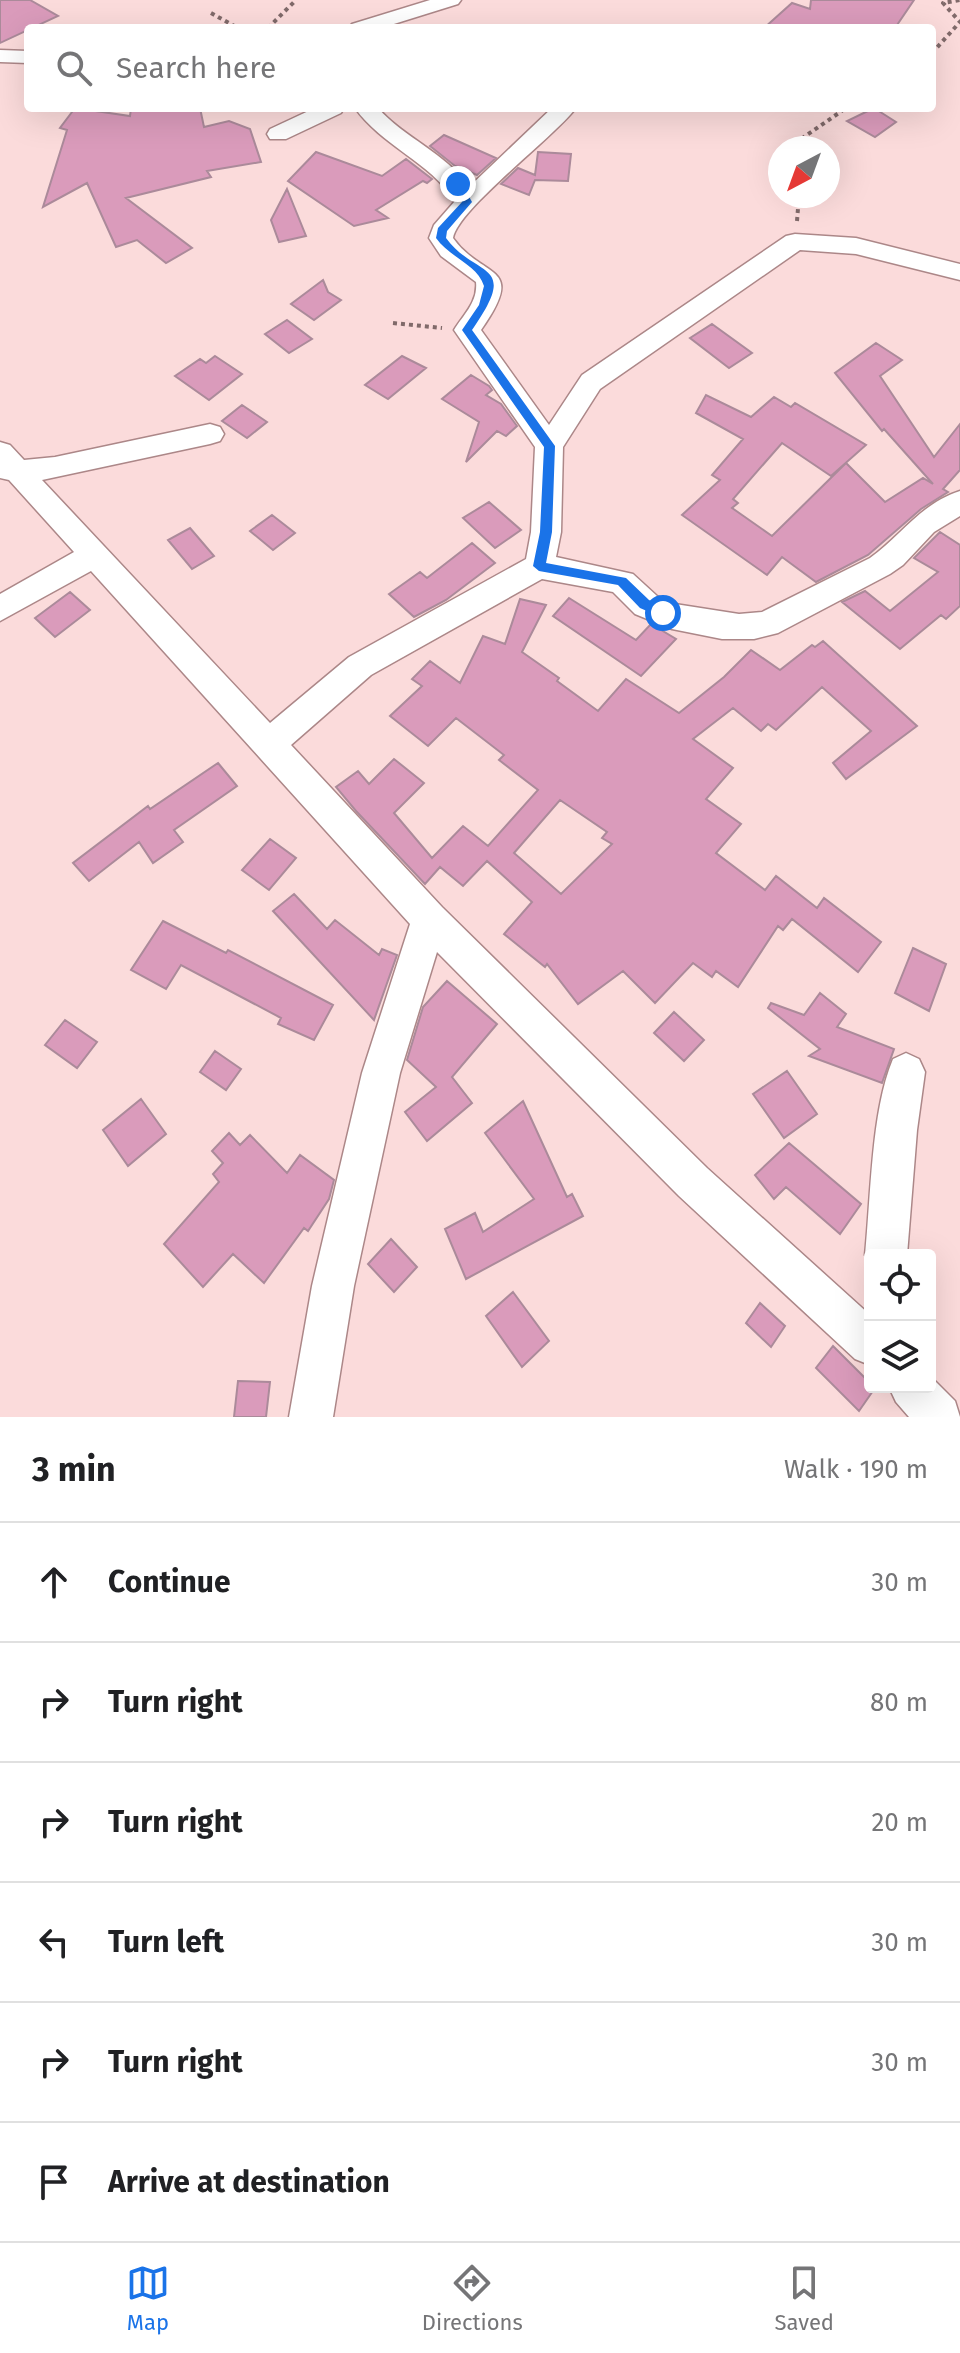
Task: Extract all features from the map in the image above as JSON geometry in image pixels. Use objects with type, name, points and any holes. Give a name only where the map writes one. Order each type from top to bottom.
[{"type":"street","points":[[372,24],[451,0]]},
{"type":"street","points":[[0,56],[24,57]]},
{"type":"street","points":[[278,134],[325,112]]},
{"type":"street","points":[[370,112],[391,136],[449,174],[467,202]]},
{"type":"street","points":[[549,446],[467,330],[484,306],[489,286],[486,276],[478,267],[450,250],[441,238],[442,230],[467,202],[560,112]]},
{"type":"street","points":[[539,566],[546,532],[549,446],[591,382],[795,242],[856,246],[960,272]]},
{"type":"street","points":[[6,464],[55,468],[210,434]]},
{"type":"street","points":[[6,464],[95,554],[429,919],[693,1182],[864,1339]]},
{"type":"street","points":[[268,745],[360,666],[539,566],[622,581],[645,604],[663,613],[733,628],[754,627],[767,624],[880,566],[924,524],[960,502]]},
{"type":"street","points":[[0,609],[95,554]]},
{"type":"street","points":[[311,1417],[333,1286],[381,1073],[429,919]]},
{"type":"street","points":[[887,1249],[897,1130],[906,1072]]},
{"type":"street","points":[[917,1393],[939,1417]]},
{"type":"path","points":[[272,24],[296,0]]},
{"type":"path","points":[[936,49],[960,22],[943,3],[960,0]]},
{"type":"path","points":[[211,13],[231,24]]},
{"type":"path","points":[[805,136],[840,112]]},
{"type":"path","points":[[393,323],[467,330]]},
{"type":"building","points":[[0,0],[30,0],[58,16],[41,24],[24,24],[24,32],[0,43]]},
{"type":"building","points":[[811,0],[914,0],[898,24],[768,24],[792,3],[810,9]]},
{"type":"building","points":[[72,112],[130,116],[130,112],[201,112],[204,127],[229,121],[250,129],[261,162],[207,171],[211,177],[126,198],[192,248],[166,263],[137,240],[116,247],[87,183],[43,207],[67,130],[60,128]]},
{"type":"building","points":[[866,112],[880,112],[896,122],[875,137],[847,121]]},
{"type":"building","points":[[444,135],[496,158],[477,175],[455,166],[430,146]]},
{"type":"building","points":[[316,152],[382,176],[406,159],[432,179],[427,183],[423,181],[376,210],[388,218],[354,226],[288,181]]},
{"type":"building","points":[[538,152],[571,154],[568,181],[535,180],[529,195],[501,184],[518,168],[535,175]]},
{"type":"building","points":[[287,189],[306,236],[279,242],[271,220]]},
{"type":"building","points":[[323,280],[328,292],[341,300],[314,320],[291,304]]},
{"type":"building","points":[[287,320],[312,339],[289,353],[265,334]]},
{"type":"building","points":[[712,324],[752,353],[729,368],[690,338]]},
{"type":"building","points":[[876,343],[902,360],[880,376],[934,457],[960,424],[960,470],[943,489],[948,492],[921,509],[868,555],[816,582],[782,557],[767,575],[682,515],[720,480],[712,475],[743,439],[696,413],[706,395],[751,417],[774,397],[791,407],[795,403],[866,445],[831,476],[782,443],[733,499],[738,503],[732,508],[772,536],[846,463],[885,502],[923,478],[933,484],[884,429],[882,431],[835,373]]},
{"type":"building","points":[[215,356],[242,374],[209,400],[175,376],[200,359],[206,363]]},
{"type":"building","points":[[402,356],[426,368],[388,399],[365,385]]},
{"type":"building","points":[[471,375],[489,386],[492,390],[486,395],[501,404],[517,426],[506,436],[497,431],[466,462],[479,422],[442,399]]},
{"type":"building","points":[[242,405],[267,422],[247,438],[222,421]]},
{"type":"building","points":[[489,502],[521,530],[495,548],[463,518]]},
{"type":"building","points":[[272,515],[295,533],[273,550],[250,531]]},
{"type":"building","points":[[190,528],[214,556],[192,569],[168,540]]},
{"type":"building","points":[[940,532],[960,545],[960,606],[946,619],[941,615],[900,649],[842,602],[865,591],[890,611],[938,572],[914,558]]},
{"type":"building","points":[[472,543],[495,563],[446,600],[414,617],[389,594],[420,572],[427,578]]},
{"type":"building","points":[[70,592],[90,610],[55,637],[35,618]]},
{"type":"building","points":[[569,598],[636,640],[651,624],[676,639],[641,676],[553,616]]},
{"type":"building","points":[[520,599],[546,605],[522,652],[559,678],[557,681],[598,711],[626,679],[679,713],[724,677],[751,650],[780,670],[812,645],[815,647],[823,641],[917,726],[846,779],[833,763],[871,731],[822,687],[776,730],[768,724],[761,731],[733,708],[693,739],[733,768],[706,799],[741,824],[716,853],[765,890],[776,876],[817,908],[824,898],[881,942],[858,972],[792,919],[783,930],[778,926],[738,987],[716,971],[712,977],[693,963],[655,1003],[623,971],[578,1004],[547,964],[545,967],[504,934],[532,902],[487,861],[463,886],[440,867],[425,884],[336,787],[358,771],[369,784],[394,759],[424,783],[394,813],[432,858],[463,826],[488,846],[538,790],[499,760],[504,755],[456,718],[428,746],[390,716],[422,686],[412,679],[430,661],[460,683],[483,636],[505,644]],"holes":[[[560,800],[607,832],[602,838],[612,844],[561,894],[514,853]]]},
{"type":"building","points":[[218,763],[237,786],[174,830],[183,842],[153,863],[139,842],[89,881],[73,863],[148,806],[150,809]]},
{"type":"building","points":[[270,839],[296,858],[269,890],[242,870]]},
{"type":"building","points":[[294,894],[327,929],[335,920],[379,955],[382,949],[397,955],[374,1020],[273,911]]},
{"type":"building","points":[[163,921],[226,953],[228,950],[333,1005],[314,1040],[278,1024],[281,1018],[181,965],[166,989],[131,970]]},
{"type":"building","points":[[913,948],[946,964],[929,1011],[895,993]]},
{"type":"building","points":[[447,981],[497,1024],[452,1077],[472,1103],[427,1141],[405,1112],[436,1087],[407,1060],[423,1007]]},
{"type":"building","points":[[820,993],[846,1014],[837,1027],[894,1049],[882,1083],[809,1056],[820,1049],[768,1008],[771,1003],[804,1015]]},
{"type":"building","points":[[674,1012],[704,1040],[684,1061],[654,1033]]},
{"type":"building","points":[[65,1020],[97,1042],[77,1068],[45,1045]]},
{"type":"building","points":[[215,1051],[241,1069],[226,1090],[200,1072]]},
{"type":"building","points":[[787,1071],[817,1114],[784,1138],[753,1094]]},
{"type":"building","points":[[141,1099],[166,1134],[128,1166],[103,1130]]},
{"type":"building","points":[[523,1101],[567,1197],[572,1194],[583,1216],[466,1279],[445,1229],[475,1213],[483,1232],[534,1199],[485,1133]]},
{"type":"building","points":[[229,1133],[240,1145],[250,1135],[287,1173],[300,1155],[334,1180],[329,1199],[308,1231],[304,1228],[264,1283],[233,1254],[203,1287],[164,1244],[219,1182],[213,1174],[223,1163],[212,1151]]},
{"type":"building","points":[[789,1143],[861,1204],[840,1234],[786,1187],[774,1199],[755,1175]]},
{"type":"building","points":[[391,1239],[417,1267],[394,1292],[368,1264]]},
{"type":"building","points":[[513,1292],[549,1341],[522,1367],[486,1316]]},
{"type":"building","points":[[760,1303],[785,1326],[771,1347],[746,1323]]},
{"type":"building","points":[[833,1346],[864,1377],[864,1393],[872,1393],[859,1411],[816,1368]]},
{"type":"building","points":[[238,1381],[270,1382],[266,1417],[234,1417]]},
{"type":"route","points":[[458,184],[467,202],[447,223],[441,238],[450,250],[478,267],[486,276],[489,286],[484,306],[467,330],[549,446],[546,532],[539,566],[622,581],[645,604],[663,613]]}]
